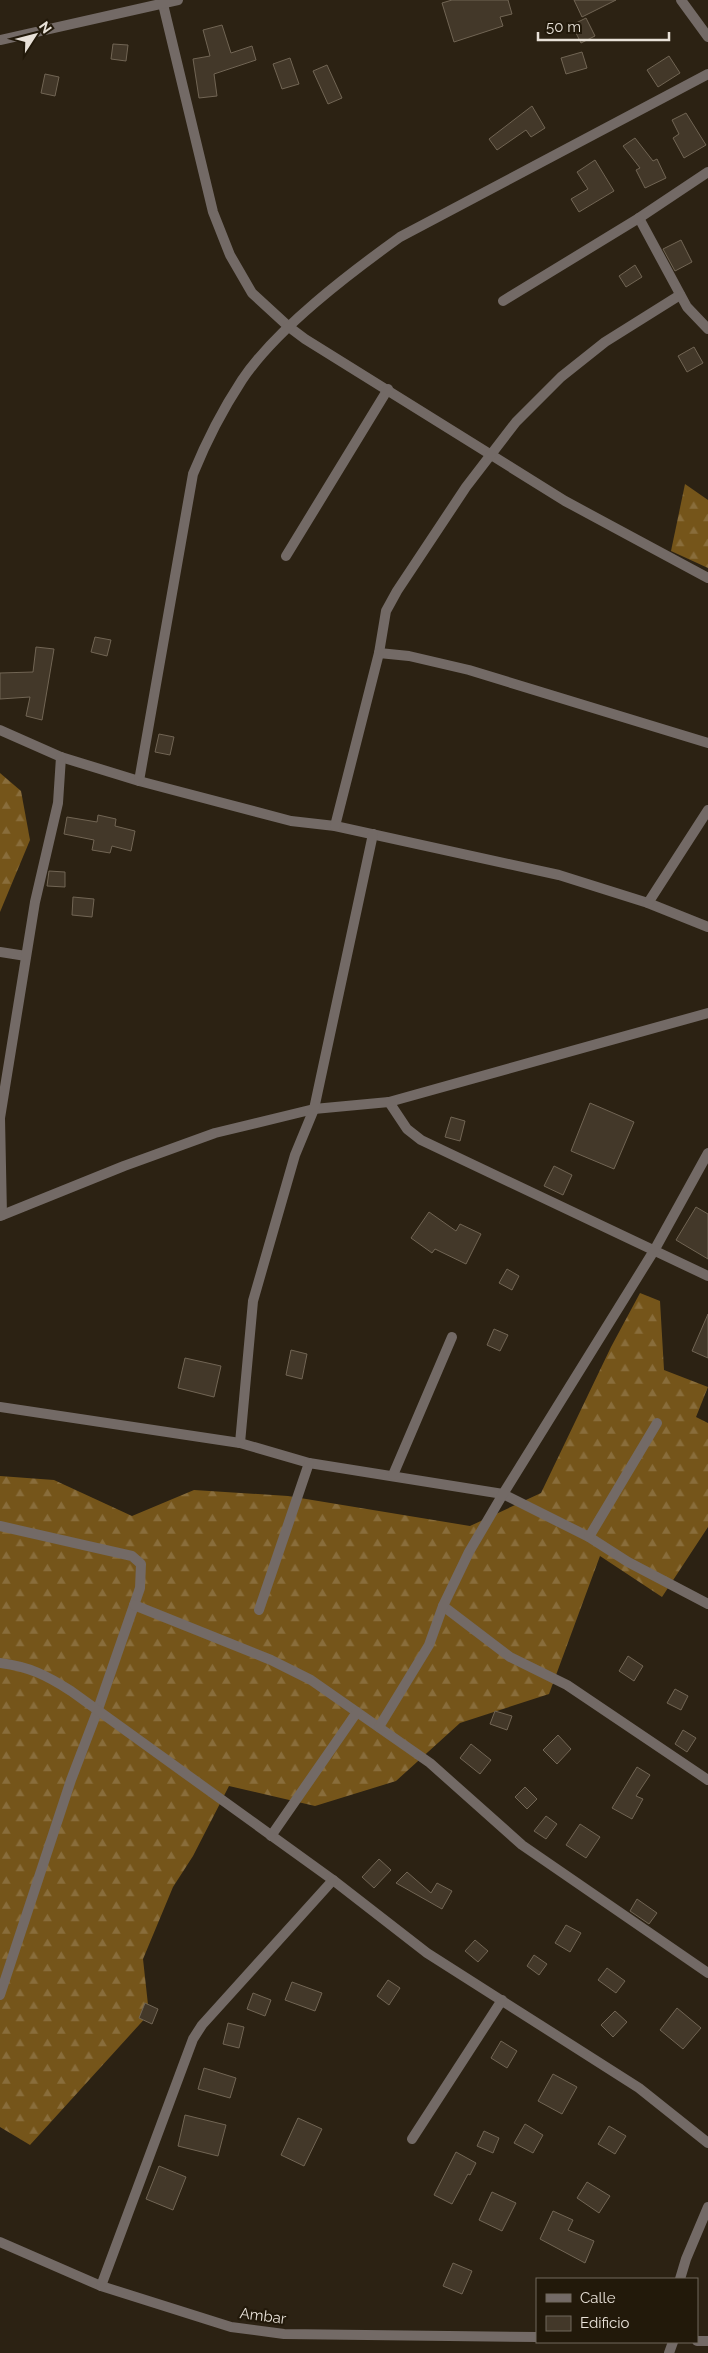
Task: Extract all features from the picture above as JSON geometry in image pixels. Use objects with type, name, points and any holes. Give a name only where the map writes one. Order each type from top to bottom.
[{"type":"street","points":[[0,40],[162,2],[178,0]]},
{"type":"street","points":[[681,0],[708,37]]},
{"type":"street","points":[[162,2],[213,212],[230,255],[252,293],[289,327],[458,432],[490,456],[565,501],[708,578]]},
{"type":"street","points":[[139,781],[193,474],[204,447],[242,380],[260,357],[289,327],[370,258],[400,237],[708,74]]},
{"type":"street","points":[[503,301],[639,218],[708,172]]},
{"type":"street","points":[[639,218],[687,307],[708,329]]},
{"type":"street","points":[[335,826],[379,653],[386,611],[397,591],[466,487],[516,422],[561,377],[605,342],[680,295]]},
{"type":"street","points":[[286,556],[388,389]]},
{"type":"street","points":[[379,653],[409,656],[469,670],[708,743]]},
{"type":"street","points":[[0,730],[61,757],[139,781],[291,821],[335,826],[559,875],[648,902],[708,927]]},
{"type":"street","points":[[61,757],[58,802],[35,902],[0,1118],[1,1216],[124,1166],[215,1133],[314,1109],[389,1102],[708,1013]]},
{"type":"street","points":[[648,902],[708,810]]},
{"type":"street","points":[[240,1443],[253,1301],[295,1155],[314,1109],[373,834]]},
{"type":"street","points":[[0,952],[26,956]]},
{"type":"street","points":[[389,1102],[407,1129],[421,1140],[655,1249],[708,1276]]},
{"type":"street","points":[[379,1727],[429,1645],[443,1606],[469,1552],[655,1249],[708,1153]]},
{"type":"street","points":[[393,1475],[452,1337]]},
{"type":"street","points":[[0,1407],[240,1443],[309,1462],[503,1494],[589,1537],[628,1562],[708,1604]]},
{"type":"street","points":[[589,1537],[656,1423]]},
{"type":"street","points":[[258,1610],[309,1462]]},
{"type":"street","points":[[0,1526],[132,1556],[141,1564],[140,1588],[71,1780],[0,1995]]},
{"type":"street","points":[[134,1605],[271,1660],[311,1680],[430,1762],[522,1844],[708,1973]]},
{"type":"street","points":[[443,1606],[510,1657],[567,1685],[708,1780]]},
{"type":"street","points":[[0,1663],[22,1666],[43,1673],[333,1880],[427,1953],[639,2088],[708,2144]]},
{"type":"street","points":[[271,1836],[356,1712]]},
{"type":"street","points":[[101,2286],[193,2039],[202,2025],[333,1880]]},
{"type":"street","points":[[412,2139],[502,2000]]},
{"type":"street","points":[[680,2278],[686,2259],[708,2208]]},
{"type":"street","name":"Ambar","points":[[0,2242],[101,2286],[231,2327],[284,2334],[536,2338]]},
{"type":"green space","points":[[685,484],[708,500],[708,568],[671,551]]},
{"type":"green space","points":[[0,773],[21,791],[30,840],[0,912]]},
{"type":"green space","points":[[640,1293],[660,1301],[664,1370],[708,1387],[696,1417],[708,1423],[708,1527],[662,1597],[600,1556],[549,1694],[460,1723],[396,1781],[315,1806],[229,1786],[193,1856],[173,1887],[143,1959],[149,2014],[30,2145],[0,2127],[0,1476],[54,1480],[132,1516],[194,1490],[288,1496],[470,1526],[541,1493],[611,1347]]},
{"type":"building","points":[[452,0],[508,0],[512,14],[500,17],[503,26],[454,42],[442,3]]},
{"type":"building","points":[[574,0],[616,0],[582,17]]},
{"type":"building","points":[[586,18],[595,36],[581,43],[572,25]]},
{"type":"building","points":[[222,25],[231,53],[252,46],[256,60],[214,74],[217,96],[199,98],[193,59],[210,56],[203,30]]},
{"type":"building","points":[[113,44],[128,45],[126,61],[111,59]]},
{"type":"building","points":[[582,52],[587,68],[566,74],[561,58]]},
{"type":"building","points":[[669,56],[680,73],[658,87],[647,70]]},
{"type":"building","points":[[290,58],[299,84],[282,89],[273,64]]},
{"type":"building","points":[[327,65],[342,98],[328,104],[313,71]]},
{"type":"building","points":[[45,74],[59,77],[55,96],[41,93]]},
{"type":"building","points":[[532,106],[545,128],[531,137],[526,130],[497,150],[489,139]]},
{"type":"building","points":[[686,113],[706,145],[684,158],[673,138],[679,134],[672,120]]},
{"type":"building","points":[[635,138],[653,161],[657,159],[666,178],[645,188],[636,170],[640,168],[623,146]]},
{"type":"building","points":[[595,160],[614,191],[579,212],[571,199],[588,189],[577,172]]},
{"type":"building","points":[[681,240],[692,262],[675,271],[663,249]]},
{"type":"building","points":[[635,265],[642,277],[626,287],[619,276]]},
{"type":"building","points":[[694,347],[703,363],[687,372],[678,356]]},
{"type":"building","points":[[95,637],[111,640],[107,656],[91,652]]},
{"type":"building","points":[[36,647],[54,649],[42,720],[26,716],[30,697],[0,699],[0,673],[33,672]]},
{"type":"building","points":[[159,734],[174,737],[170,755],[155,752]]},
{"type":"building","points":[[98,815],[116,819],[115,826],[135,831],[131,851],[112,846],[110,853],[92,850],[94,840],[64,834],[67,817],[97,822]]},
{"type":"building","points":[[49,871],[65,872],[65,887],[47,886]]},
{"type":"building","points":[[73,897],[94,899],[92,917],[72,915]]},
{"type":"building","points":[[590,1103],[634,1122],[614,1169],[571,1151]]},
{"type":"building","points":[[451,1117],[465,1121],[460,1141],[445,1137]]},
{"type":"building","points":[[554,1166],[572,1175],[563,1195],[544,1186]]},
{"type":"building","points":[[696,1207],[708,1214],[708,1259],[676,1240]]},
{"type":"building","points":[[429,1212],[456,1231],[460,1224],[481,1234],[466,1264],[435,1249],[432,1253],[411,1238]]},
{"type":"building","points":[[507,1269],[519,1276],[512,1290],[499,1283]]},
{"type":"building","points":[[708,1314],[708,1358],[692,1351]]},
{"type":"building","points":[[494,1329],[508,1335],[500,1351],[487,1345]]},
{"type":"building","points":[[291,1350],[307,1354],[302,1379],[286,1375]]},
{"type":"building","points":[[185,1358],[221,1366],[214,1397],[178,1388]]},
{"type":"building","points":[[628,1656],[643,1666],[634,1681],[619,1671]]},
{"type":"building","points":[[675,1689],[688,1696],[681,1710],[667,1703]]},
{"type":"building","points":[[495,1711],[512,1716],[507,1730],[490,1724]]},
{"type":"building","points":[[683,1730],[696,1738],[687,1752],[675,1744]]},
{"type":"building","points":[[558,1735],[571,1749],[557,1764],[543,1750]]},
{"type":"building","points":[[471,1744],[491,1760],[480,1774],[460,1758]]},
{"type":"building","points":[[637,1767],[650,1775],[636,1796],[643,1799],[632,1819],[612,1808]]},
{"type":"building","points":[[525,1787],[537,1799],[527,1809],[515,1797]]},
{"type":"building","points":[[546,1816],[557,1824],[546,1839],[534,1831]]},
{"type":"building","points":[[580,1824],[600,1837],[586,1858],[566,1845]]},
{"type":"building","points":[[379,1859],[391,1870],[374,1888],[362,1877]]},
{"type":"building","points":[[407,1872],[431,1893],[437,1883],[452,1891],[442,1909],[396,1883]]},
{"type":"building","points":[[637,1899],[657,1913],[649,1924],[630,1911]]},
{"type":"building","points":[[566,1925],[581,1933],[570,1952],[555,1943]]},
{"type":"building","points":[[475,1940],[488,1951],[478,1962],[465,1951]]},
{"type":"building","points":[[534,1955],[547,1964],[539,1975],[527,1966]]},
{"type":"building","points":[[607,1968],[625,1981],[616,1993],[598,1980]]},
{"type":"building","points":[[388,1980],[400,1988],[389,2005],[377,1996]]},
{"type":"building","points":[[292,1982],[322,1993],[315,2011],[285,2000]]},
{"type":"building","points":[[253,1993],[271,2000],[265,2016],[247,2009]]},
{"type":"building","points":[[145,2003],[158,2009],[152,2024],[139,2018]]},
{"type":"building","points":[[677,2008],[701,2028],[683,2049],[660,2030]]},
{"type":"building","points":[[615,2011],[627,2022],[613,2037],[601,2025]]},
{"type":"building","points":[[228,2023],[244,2027],[239,2048],[223,2044]]},
{"type":"building","points":[[501,2041],[517,2051],[507,2068],[491,2058]]},
{"type":"building","points":[[204,2068],[236,2078],[230,2098],[198,2089]]},
{"type":"building","points":[[553,2074],[577,2087],[562,2114],[538,2101]]},
{"type":"building","points":[[185,2115],[226,2125],[218,2156],[178,2146]]},
{"type":"building","points":[[298,2118],[322,2129],[304,2166],[281,2155]]},
{"type":"building","points":[[525,2124],[543,2135],[533,2153],[514,2143]]},
{"type":"building","points":[[609,2126],[626,2136],[615,2154],[598,2144]]},
{"type":"building","points":[[484,2131],[499,2138],[493,2153],[477,2146]]},
{"type":"building","points":[[456,2152],[476,2163],[452,2204],[434,2195]]},
{"type":"building","points":[[159,2166],[186,2177],[173,2210],[146,2199]]},
{"type":"building","points":[[587,2182],[610,2196],[599,2213],[577,2198]]},
{"type":"building","points":[[492,2192],[516,2203],[502,2231],[479,2220]]},
{"type":"building","points":[[553,2211],[573,2220],[568,2230],[594,2241],[585,2263],[540,2239]]},
{"type":"building","points":[[453,2263],[472,2271],[462,2294],[443,2286]]}]
